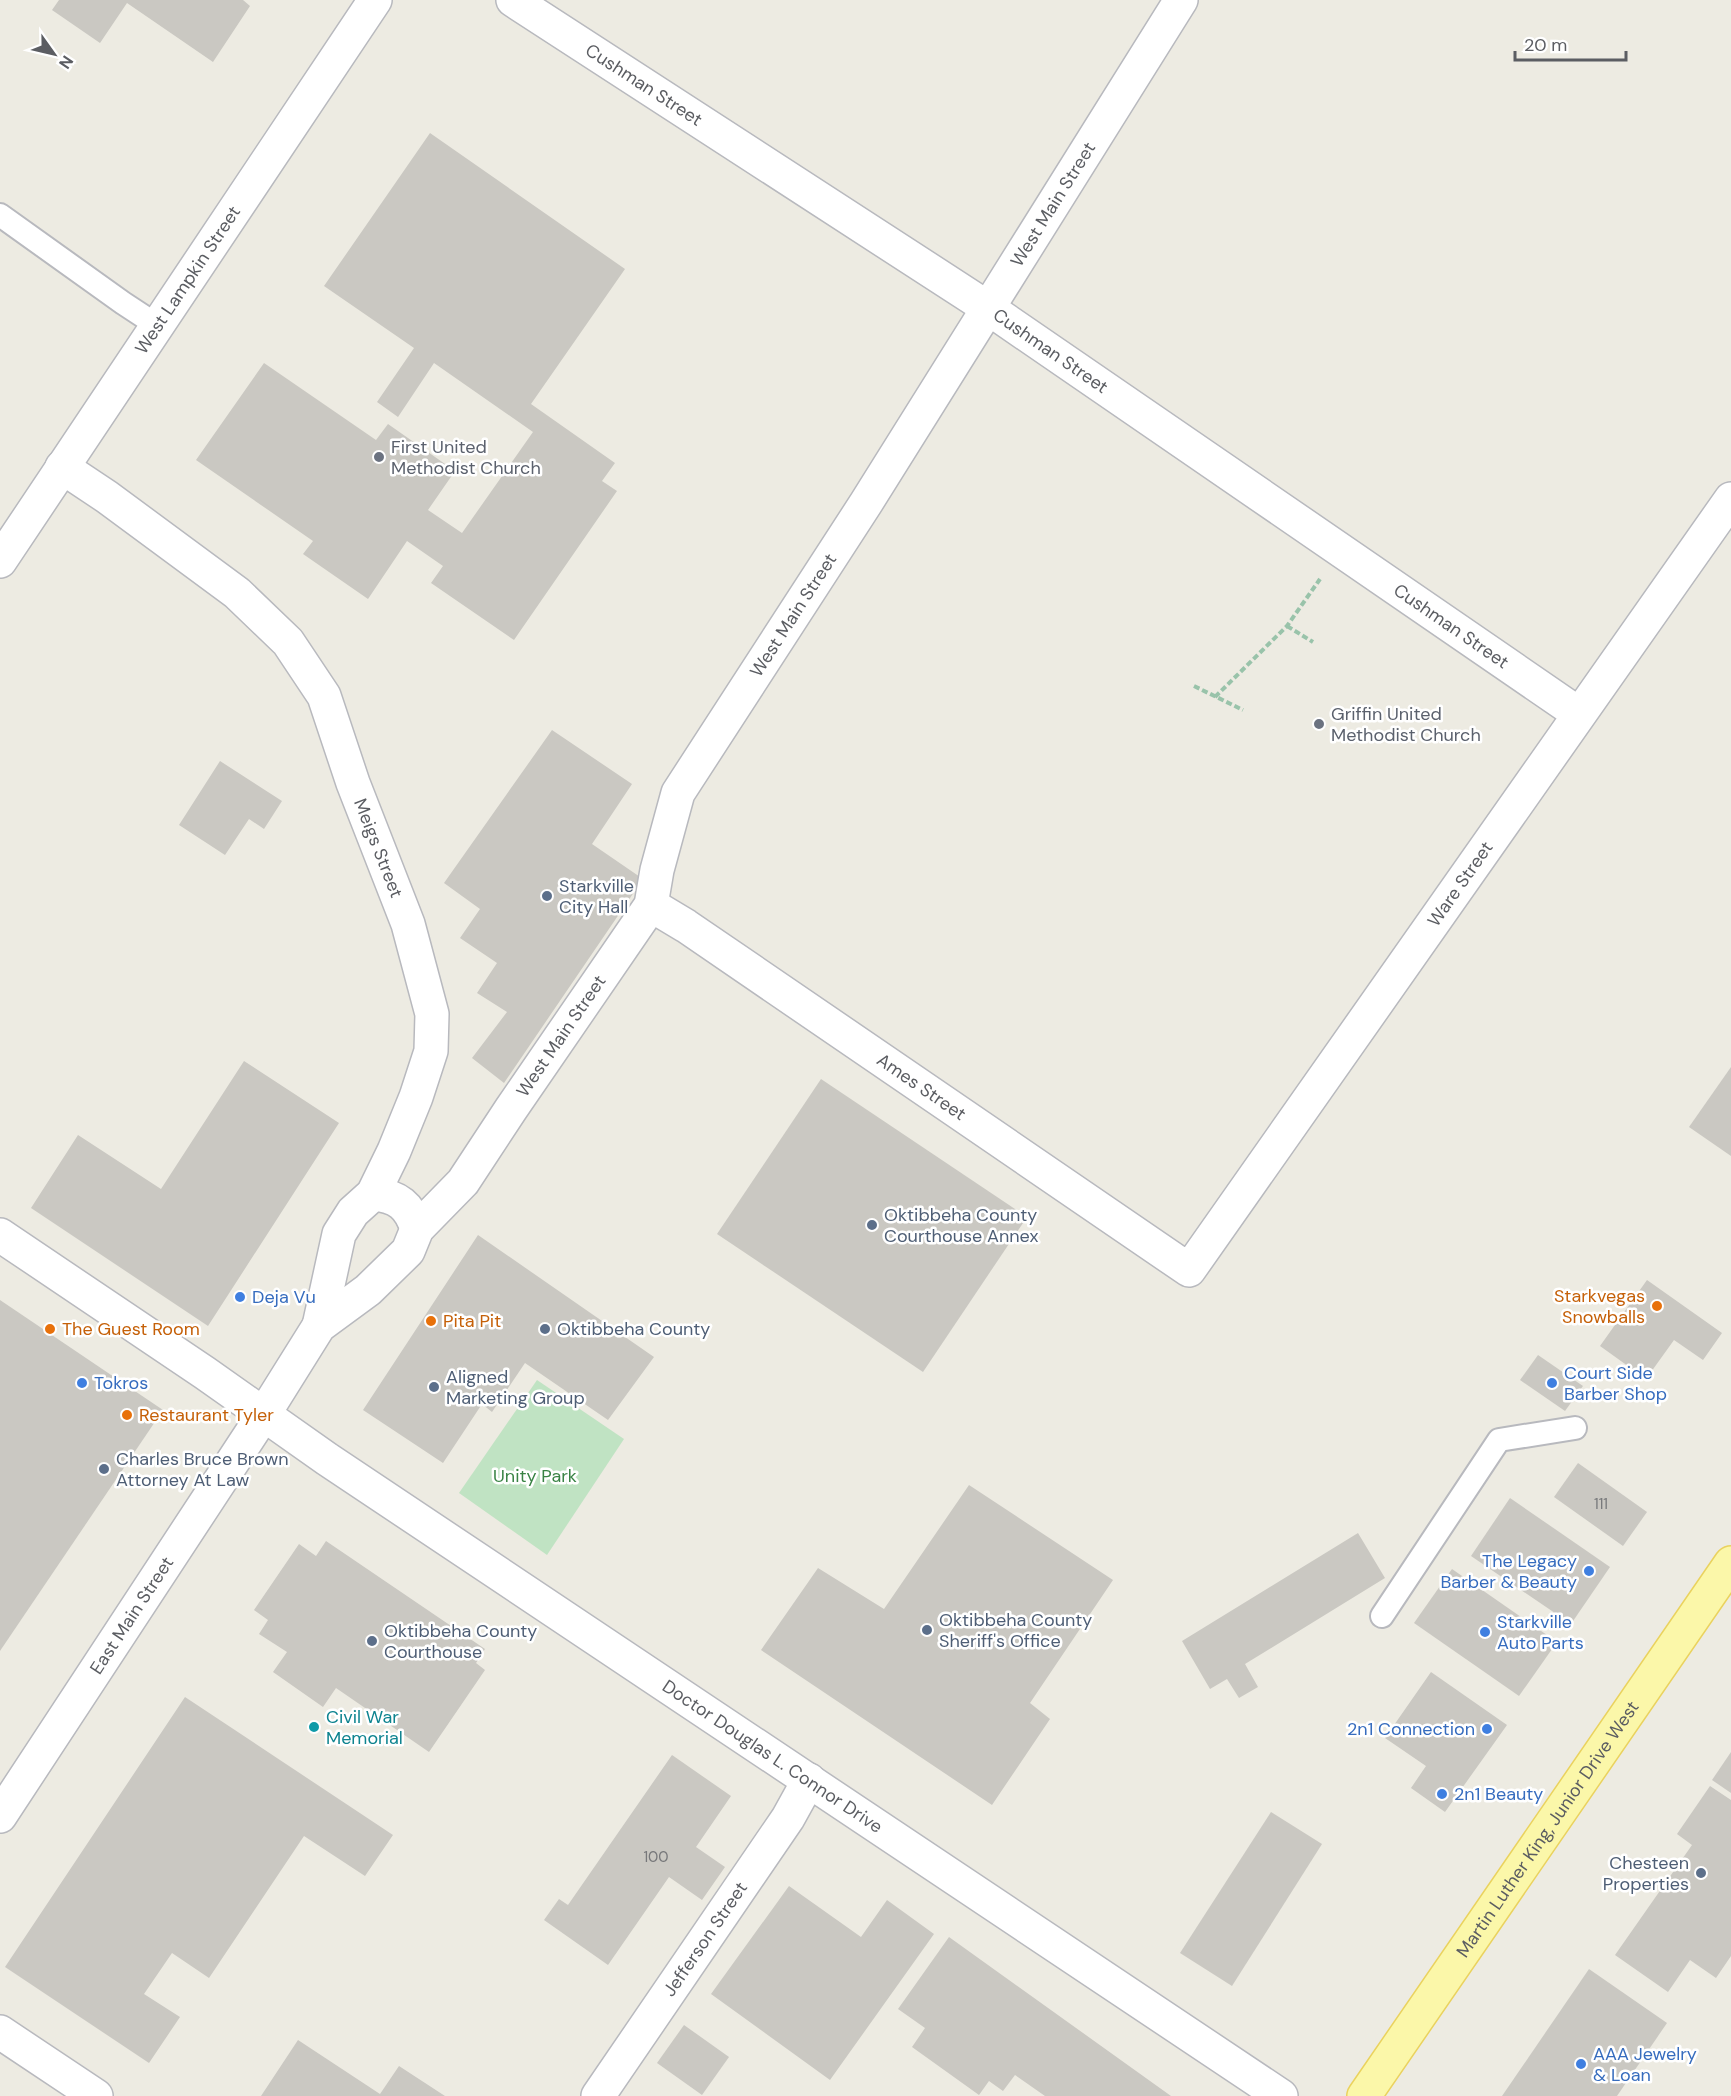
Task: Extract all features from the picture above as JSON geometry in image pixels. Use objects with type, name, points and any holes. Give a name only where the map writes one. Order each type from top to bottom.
[{"type":"main road","name":"Martin Luther King, Junior Drive West","points":[[1364,2096],[1731,1563]]},
{"type":"street","name":"West Lampkin Street","points":[[0,561],[375,0]]},
{"type":"street","name":"Cushman Street","points":[[513,0],[988,308],[1579,714]]},
{"type":"street","name":"West Main Street","points":[[264,1414],[319,1326],[368,1290],[408,1251],[417,1229],[463,1182],[511,1108],[651,905],[657,870],[678,793],[866,503],[1181,0]]},
{"type":"street","name":"Meigs Street","points":[[62,467],[107,497],[237,593],[288,642],[324,696],[353,783],[408,924],[432,1014],[430,1051],[416,1097],[373,1194],[353,1212],[339,1234],[319,1326]]},
{"type":"street","name":"Ware Street","points":[[1190,1270],[1731,499]]},
{"type":"street","name":"Ames Street","points":[[651,905],[686,926],[1190,1270]]},
{"type":"street","points":[[373,1194],[388,1196],[401,1205],[412,1214],[417,1229]]},
{"type":"street","name":"Doctor Douglas L. Connor Drive","points":[[3,1242],[264,1414],[327,1459],[1281,2096]]},
{"type":"street","name":"East Main Street","points":[[0,1816],[264,1414]]},
{"type":"street","name":"Jefferson Street","points":[[598,2096],[788,1818],[809,1780]]},
{"type":"street","points":[[0,2032],[96,2096]]},
{"type":"lane","points":[[0,215],[158,326]]},
{"type":"lane","points":[[1382,1616],[1499,1440],[1575,1428]]},
{"type":"path","points":[[1215,697],[1287,626],[1340,550]]},
{"type":"path","points":[[1287,626],[1312,642]]},
{"type":"path","points":[[1194,686],[1243,710]]},
{"type":"green space","name":"Unity Park","points":[[537,1380],[624,1439],[547,1555],[459,1493]]},
{"type":"building","points":[[59,0],[243,0],[250,6],[213,62],[127,3],[100,43],[52,10]]},
{"type":"building","points":[[430,133],[625,269],[531,404],[615,463],[602,481],[617,491],[514,640],[431,583],[443,566],[407,541],[368,599],[303,554],[313,541],[196,460],[264,363],[376,440],[388,424],[455,471],[428,510],[462,533],[533,432],[434,363],[398,417],[377,402],[414,348],[324,286]]},
{"type":"building","name":"Starkville City Hall","points":[[552,730],[632,784],[592,844],[643,879],[504,1083],[472,1058],[507,1012],[477,993],[497,963],[460,938],[480,909],[444,883]]},
{"type":"building","points":[[220,761],[282,801],[264,829],[249,819],[225,855],[179,825]]},
{"type":"building","points":[[244,1061],[339,1123],[208,1326],[31,1208],[78,1135],[161,1189]]},
{"type":"building","points":[[1731,1067],[1731,1156],[1689,1127]]},
{"type":"building","name":"Oktibbeha County Courthouse Annex","points":[[821,1079],[1027,1217],[923,1372],[717,1234]]},
{"type":"building","points":[[478,1235],[654,1357],[608,1420],[525,1363],[492,1412],[482,1404],[443,1463],[363,1410]]},
{"type":"building","name":"Starkvegas Snowballs","points":[[1647,1280],[1722,1333],[1703,1360],[1674,1340],[1646,1379],[1600,1346]]},
{"type":"building","points":[[0,1300],[163,1410],[0,1651]]},
{"type":"building","name":"Court Side Barber Shop","points":[[1538,1355],[1583,1386],[1565,1411],[1520,1380]]},
{"type":"building","points":[[1578,1463],[1647,1512],[1623,1546],[1554,1497]]},
{"type":"building","name":"Oktibbeha County Sheriff's Office","points":[[969,1485],[1113,1580],[1030,1703],[1050,1719],[992,1805],[761,1650],[818,1568],[884,1609]]},
{"type":"building","points":[[1510,1498],[1610,1567],[1571,1624],[1471,1556]]},
{"type":"building","points":[[1358,1533],[1385,1578],[1245,1664],[1258,1687],[1239,1698],[1227,1679],[1210,1689],[1182,1641]]},
{"type":"building","name":"Oktibbeha County Courthouse","points":[[326,1541],[485,1649],[476,1663],[485,1670],[429,1752],[336,1688],[323,1707],[273,1672],[287,1652],[259,1634],[268,1620],[254,1610],[299,1544],[316,1556]]},
{"type":"building","name":"Starkville Auto Parts","points":[[1452,1569],[1557,1642],[1519,1696],[1414,1623]]},
{"type":"building","points":[[1431,1672],[1507,1725],[1445,1812],[1411,1788],[1426,1766],[1385,1738]]},
{"type":"building","points":[[185,1697],[393,1835],[365,1876],[304,1836],[209,1978],[172,1953],[144,1994],[180,2017],[149,2063],[5,1967]]},
{"type":"building","points":[[1731,1752],[1731,1793],[1712,1780]]},
{"type":"building","points":[[672,1755],[731,1796],[696,1847],[725,1867],[702,1900],[669,1877],[608,1965],[544,1920],[559,1899],[568,1905]]},
{"type":"building","name":"Chesteen Properties","points":[[1710,1786],[1731,1800],[1731,1956],[1716,1978],[1690,1960],[1668,1992],[1615,1955],[1692,1845],[1677,1834]]},
{"type":"building","points":[[1271,1812],[1322,1844],[1232,1986],[1180,1953]]},
{"type":"building","points":[[789,1886],[861,1937],[887,1900],[934,1934],[830,2080],[711,1994]]},
{"type":"building","points":[[949,1937],[1171,2096],[1045,2096],[1015,2075],[1003,2091],[989,2081],[979,2095],[912,2047],[925,2028],[898,2009]]},
{"type":"building","name":"AAA Jewelry & Loan","points":[[1589,1969],[1667,2023],[1617,2096],[1502,2096]]},
{"type":"building","points":[[684,2025],[729,2057],[702,2095],[657,2063]]},
{"type":"building","points":[[298,2040],[380,2094],[399,2066],[445,2096],[261,2096]]},
{"type":"place","name":"First United Methodist Church","points":[[379,457]]},
{"type":"place","name":"Griffin United Methodist Church","points":[[1319,724]]},
{"type":"place","name":"Starkville City Hall","points":[[547,896]]},
{"type":"place","name":"Oktibbeha County Courthouse Annex","points":[[872,1225]]},
{"type":"place","name":"Deja Vu","points":[[240,1297]]},
{"type":"place","name":"Starkvegas Snowballs","points":[[1657,1306]]},
{"type":"place","name":"Pita Pit","points":[[431,1321]]},
{"type":"place","name":"The Guest Room","points":[[50,1329]]},
{"type":"place","name":"Oktibbeha County","points":[[545,1329]]},
{"type":"place","name":"Tokros","points":[[82,1383]]},
{"type":"place","name":"Court Side Barber Shop","points":[[1552,1383]]},
{"type":"place","name":"Aligned Marketing Group","points":[[434,1387]]},
{"type":"place","name":"Restaurant Tyler","points":[[127,1415]]},
{"type":"place","name":"Charles Bruce Brown Attorney At Law","points":[[104,1469]]},
{"type":"place","name":"The Legacy Barber & Beauty","points":[[1589,1571]]},
{"type":"place","name":"Oktibbeha County Sheriff's Office","points":[[927,1630]]},
{"type":"place","name":"Starkville Auto Parts","points":[[1485,1632]]},
{"type":"place","name":"Oktibbeha County Courthouse","points":[[372,1641]]},
{"type":"place","name":"Civil War Memorial","points":[[314,1727]]},
{"type":"place","name":"2n1 Connection","points":[[1487,1729]]},
{"type":"place","name":"2n1 Beauty","points":[[1442,1794]]},
{"type":"place","name":"Chesteen Properties","points":[[1701,1873]]},
{"type":"place","name":"AAA Jewelry & Loan","points":[[1581,2064]]}]
